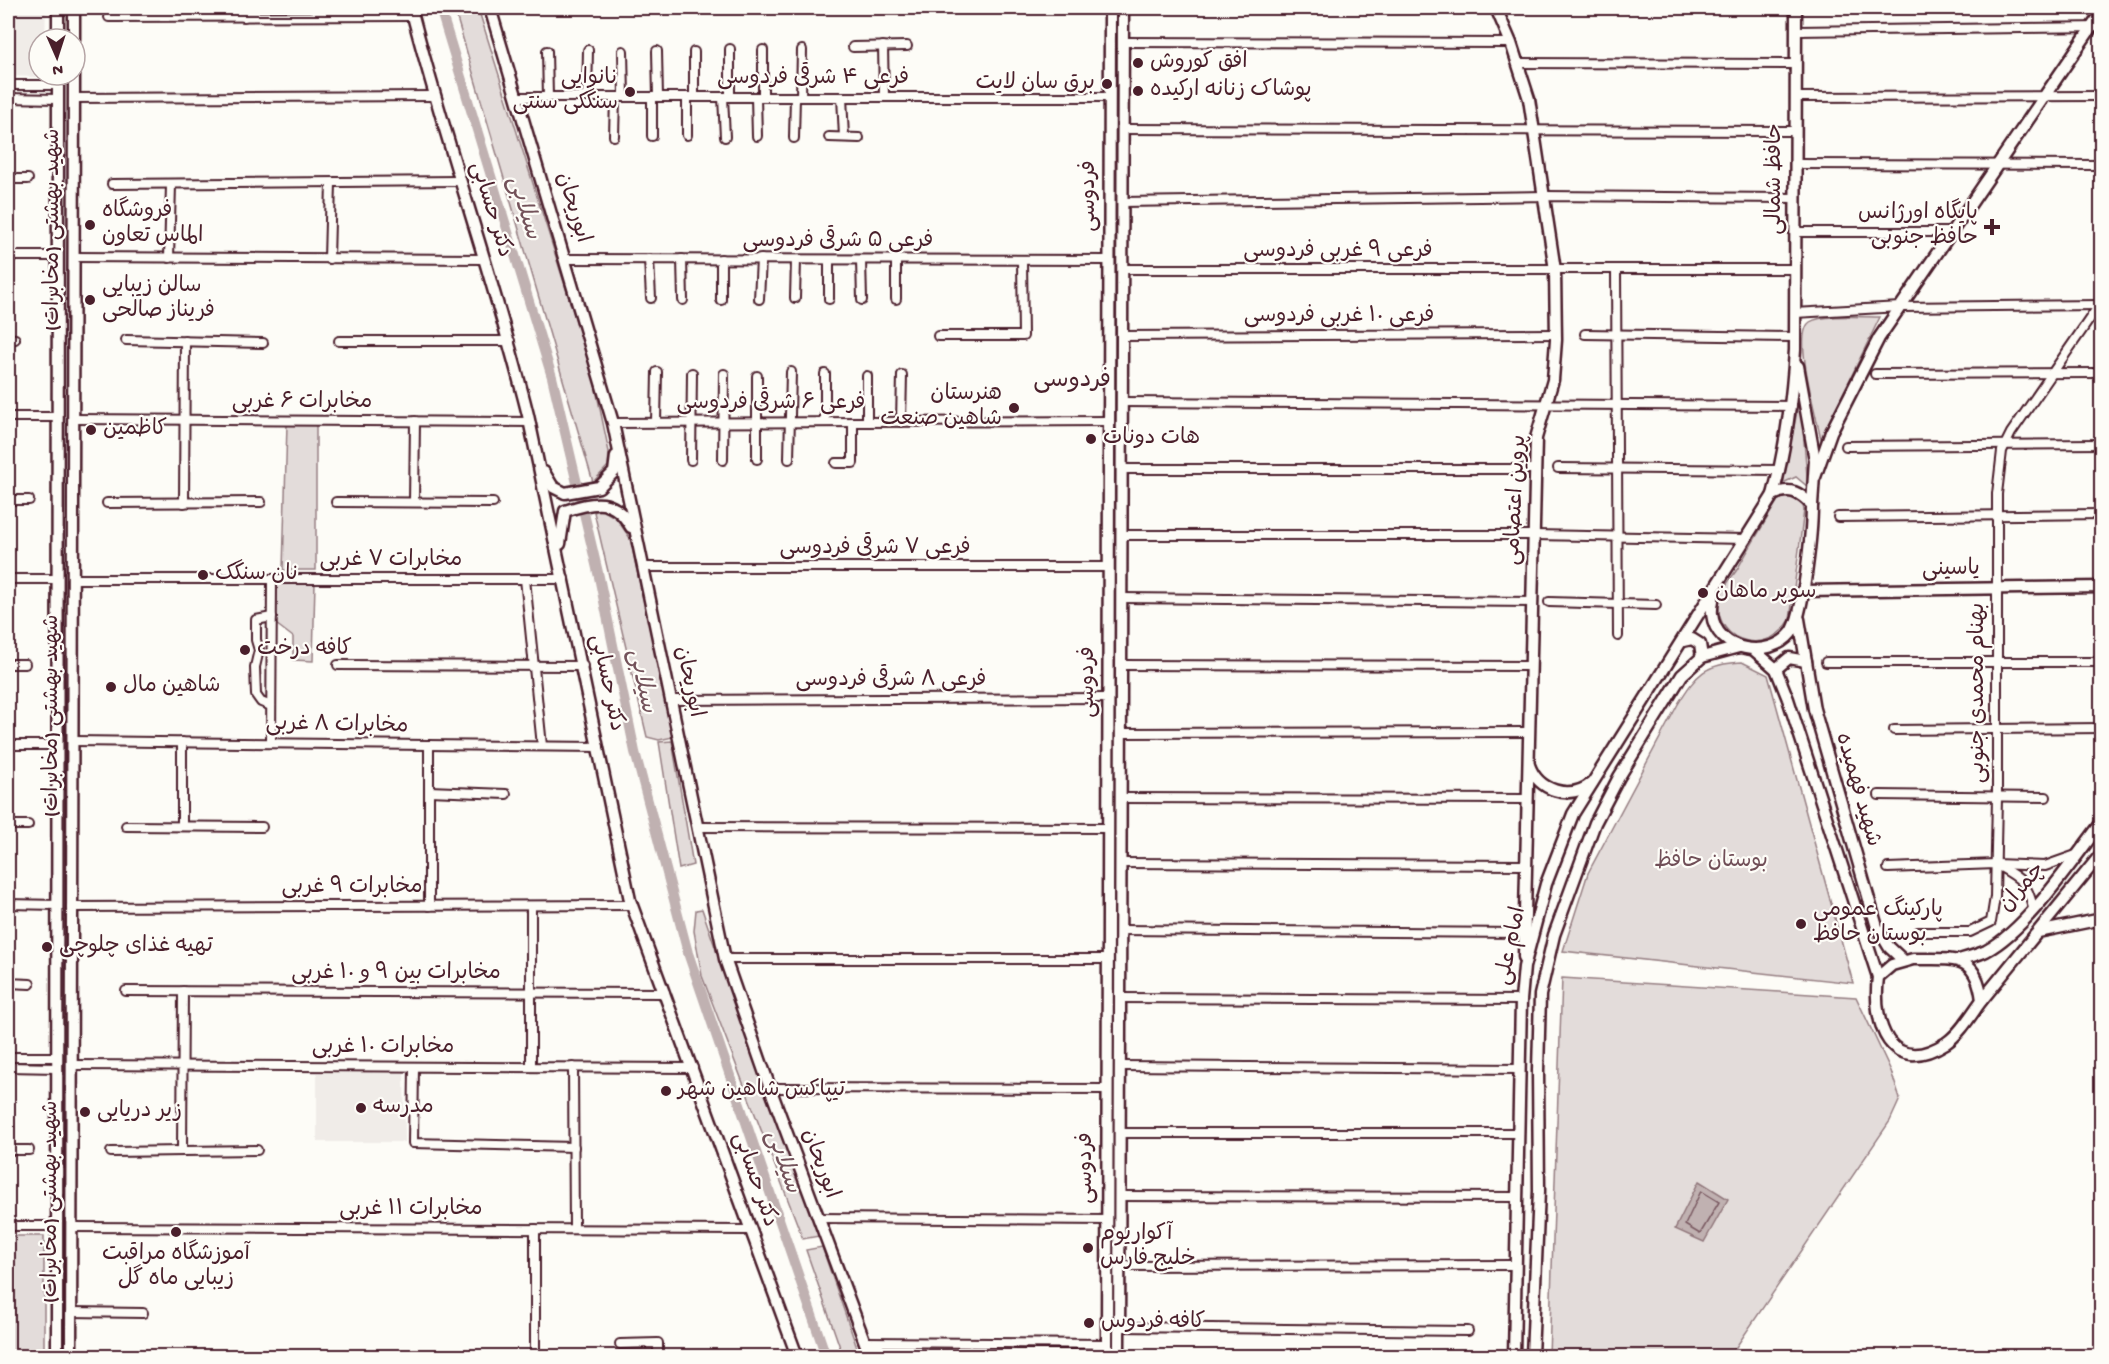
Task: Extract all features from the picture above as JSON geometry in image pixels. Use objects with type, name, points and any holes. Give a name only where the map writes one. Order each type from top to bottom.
[{"type":"main road","points":[[58,8],[58,27]]},
{"type":"main road","points":[[74,8],[74,27]]},
{"type":"main road","name":"ابوریحان","points":[[490,8],[567,259],[613,423],[673,700],[725,959],[770,1088],[870,1356]]},
{"type":"main road","name":"فردوسی","points":[[1107,1356],[1110,8]]},
{"type":"main road","name":"فردوسی","points":[[1119,1356],[1123,8]]},
{"type":"main road","name":"پروین اعتصامی","points":[[1496,8],[1511,43],[1529,99],[1555,270],[1556,334],[1553,380],[1536,438],[1522,933],[1524,967]]},
{"type":"main road","name":"حافظ شمالی","points":[[1746,539],[1773,495],[1792,406],[1796,313],[1796,8]]},
{"type":"main road","name":"دکتر حسابی","points":[[412,12],[434,96],[510,341],[530,422],[632,905],[797,1356]]},
{"type":"main road","points":[[1815,477],[1831,432],[1879,338],[1997,165],[2040,97],[2096,27],[2102,12]]},
{"type":"main road","name":"شهید بهشتی (مخابرات)","points":[[57,87],[57,1356]]},
{"type":"main road","name":"شهید بهشتی (مخابرات)","points":[[71,1356],[74,87]]},
{"type":"main road","points":[[1109,168],[1122,169]]},
{"type":"main road","points":[[58,320],[73,320]]},
{"type":"main road","name":"حافظ شمالی","points":[[1795,350],[1809,423],[1815,477],[1802,591]]},
{"type":"main road","points":[[538,462],[550,483],[561,492],[569,494],[601,486],[614,472],[618,445]]},
{"type":"main road","points":[[1773,495],[1787,490],[1794,491],[1812,505]]},
{"type":"main road","points":[[559,554],[561,525],[565,511],[604,503],[623,512],[636,535]]},
{"type":"main road","name":"امام علی","points":[[1514,1356],[1521,1000],[1524,967],[1546,884],[1573,814],[1746,539]]},
{"type":"main road","name":"یاسینی","points":[[1802,591],[2102,587]]},
{"type":"main road","points":[[1714,591],[1712,614],[1717,628],[1739,647],[1754,650],[1768,648],[1782,642],[1792,632],[1799,619]]},
{"type":"main road","name":"شهید فهمیده","points":[[1802,591],[1799,619],[1814,710],[1877,927],[1889,947],[1904,961]]},
{"type":"main road","points":[[1683,641],[1692,639],[1700,644],[1702,657]]},
{"type":"main road","name":"امام علی","points":[[1532,1356],[1539,1191],[1540,995],[1554,935],[1594,823],[1619,777],[1682,675],[1702,657],[1739,647]]},
{"type":"main road","name":"شهید فهمیده","points":[[1754,650],[1776,669],[1788,699],[1859,927],[1878,977]]},
{"type":"main road","points":[[1776,669],[1789,658],[1806,661]]},
{"type":"main road","points":[[1527,758],[1533,775],[1552,790],[1576,791],[1596,779]]},
{"type":"main road","name":"چمران","points":[[1959,960],[1986,951],[2007,936],[2033,908],[2102,822]]},
{"type":"main road","name":"چمران","points":[[1982,1000],[2100,856]]},
{"type":"main road","points":[[58,878],[71,879]]},
{"type":"main road","points":[[2038,932],[2102,919]]},
{"type":"main road","points":[[57,934],[71,937]]},
{"type":"main road","points":[[1913,958],[1959,960],[1971,966],[1979,978],[1982,1000],[1948,1042],[1925,1053],[1900,1053],[1891,1046],[1875,1000],[1878,977],[1892,965],[1913,958]]},
{"type":"main road","points":[[1107,1039],[1120,1040]]},
{"type":"main road","points":[[1517,1146],[1522,1156],[1531,1156],[1538,1144]]},
{"type":"main road","points":[[1518,1182],[1528,1177],[1534,1180],[1539,1191]]},
{"type":"main road","points":[[57,1312],[71,1312]]},
{"type":"street","points":[[244,8],[244,17]]},
{"type":"street","points":[[109,17],[244,17],[412,12]]},
{"type":"street","points":[[1796,32],[2096,27]]},
{"type":"street","points":[[1123,42],[1511,43]]},
{"type":"street","points":[[883,46],[884,97]]},
{"type":"street","points":[[853,47],[907,46]]},
{"type":"street","points":[[725,137],[730,49]]},
{"type":"street","points":[[587,97],[588,50]]},
{"type":"street","points":[[757,136],[763,50]]},
{"type":"street","points":[[794,138],[802,50]]},
{"type":"street","points":[[547,51],[548,97]]},
{"type":"street","points":[[614,136],[620,97],[623,51]]},
{"type":"street","points":[[652,136],[657,51]]},
{"type":"street","points":[[687,135],[694,52]]},
{"type":"street","points":[[1517,63],[1796,64]]},
{"type":"street","points":[[8,86],[27,84]]},
{"type":"street","points":[[74,98],[434,96]]},
{"type":"street","points":[[1796,97],[2102,96]]},
{"type":"street","name":"فرعی ۴ شرقی فردوسی","points":[[517,97],[1109,97]]},
{"type":"street","points":[[842,97],[844,137]]},
{"type":"street","points":[[8,98],[57,99]]},
{"type":"street","points":[[1122,129],[1796,131]]},
{"type":"street","points":[[829,137],[859,138]]},
{"type":"street","points":[[1796,164],[2102,165]]},
{"type":"street","points":[[8,179],[28,179]]},
{"type":"street","points":[[112,184],[461,181]]},
{"type":"street","points":[[329,259],[331,183]]},
{"type":"street","points":[[169,258],[171,185]]},
{"type":"street","points":[[1122,202],[1545,196],[1796,198]]},
{"type":"street","points":[[1796,232],[1952,232]]},
{"type":"street","points":[[8,256],[58,256]]},
{"type":"street","points":[[73,257],[484,259]]},
{"type":"street","name":"فرعی ۵ شرقی فردوسی","points":[[567,259],[1109,260]]},
{"type":"street","points":[[649,259],[651,298]]},
{"type":"street","points":[[682,259],[683,300]]},
{"type":"street","points":[[721,259],[721,300]]},
{"type":"street","points":[[759,299],[761,260]]},
{"type":"street","points":[[795,298],[796,260]]},
{"type":"street","points":[[829,298],[830,260]]},
{"type":"street","points":[[861,260],[862,300]]},
{"type":"street","points":[[896,260],[896,299]]},
{"type":"street","points":[[938,336],[1023,336],[1022,260]]},
{"type":"street","name":"فرعی ۹ غربی فردوسی","points":[[1122,269],[1796,269]]},
{"type":"street","points":[[1616,270],[1615,469],[1618,636]]},
{"type":"street","points":[[1796,313],[1900,307],[2100,304]]},
{"type":"street","name":"بهنام محمدی جنوبی","points":[[1918,932],[1970,932],[1991,922],[1996,864],[1997,517],[2000,470],[2005,444],[2050,374],[2100,304]]},
{"type":"street","name":"فرعی ۱۰ غربی فردوسی","points":[[1122,336],[1556,334]]},
{"type":"street","points":[[1585,334],[1795,337]]},
{"type":"street","points":[[126,340],[263,343]]},
{"type":"street","points":[[184,503],[185,341]]},
{"type":"street","points":[[339,341],[510,341]]},
{"type":"street","points":[[656,422],[657,372]]},
{"type":"street","points":[[789,459],[790,372]]},
{"type":"street","points":[[691,460],[692,373]]},
{"type":"street","points":[[1875,375],[2102,373]]},
{"type":"street","points":[[723,460],[724,374]]},
{"type":"street","points":[[825,374],[825,422]]},
{"type":"street","points":[[901,422],[902,375]]},
{"type":"street","points":[[757,376],[757,459]]},
{"type":"street","points":[[867,376],[867,422]]},
{"type":"street","points":[[1122,402],[1792,406]]},
{"type":"street","points":[[8,417],[58,417]]},
{"type":"street","name":"مخابرات ۶ غربی","points":[[73,419],[530,422]]},
{"type":"street","name":"فرعی ۶ شرقی فردوسی","points":[[613,423],[1108,421]]},
{"type":"street","points":[[414,502],[415,422]]},
{"type":"street","points":[[836,464],[853,463],[853,422]]},
{"type":"street","points":[[1846,446],[2102,444]]},
{"type":"street","points":[[1557,468],[1780,470]]},
{"type":"street","points":[[1121,469],[1535,469]]},
{"type":"street","points":[[8,500],[29,500]]},
{"type":"street","points":[[107,503],[261,502]]},
{"type":"street","points":[[336,502],[493,503]]},
{"type":"street","points":[[1838,517],[1997,517],[2102,514]]},
{"type":"street","points":[[1121,535],[1534,535],[1746,539]]},
{"type":"street","name":"فرعی ۷ شرقی فردوسی","points":[[643,567],[1107,567]]},
{"type":"street","points":[[8,579],[58,579]]},
{"type":"street","name":"مخابرات ۷ غربی","points":[[73,579],[564,579]]},
{"type":"street","points":[[271,743],[272,579]]},
{"type":"street","points":[[525,579],[542,746]]},
{"type":"street","points":[[1121,598],[1532,602]]},
{"type":"street","points":[[1549,602],[1656,605]]},
{"type":"street","points":[[271,706],[261,702],[256,695],[255,667],[259,650],[256,640],[256,620],[272,617]]},
{"type":"street","points":[[1826,662],[2102,662]]},
{"type":"street","points":[[8,664],[25,664]]},
{"type":"street","points":[[338,665],[583,666]]},
{"type":"street","points":[[1121,665],[1530,666]]},
{"type":"street","name":"فرعی ۸ شرقی فردوسی","points":[[673,700],[1109,698]]},
{"type":"street","points":[[1894,730],[2102,728]]},
{"type":"street","points":[[1121,733],[1528,732]]},
{"type":"street","name":"مخابرات ۸ غربی","points":[[74,741],[599,747]]},
{"type":"street","points":[[182,742],[182,826]]},
{"type":"street","points":[[8,745],[58,745]]},
{"type":"street","points":[[429,745],[429,906]]},
{"type":"street","points":[[429,791],[506,794]]},
{"type":"street","points":[[1879,795],[2046,797]]},
{"type":"street","points":[[1120,798],[1526,799]]},
{"type":"street","points":[[8,825],[28,825]]},
{"type":"street","points":[[126,826],[262,826]]},
{"type":"street","points":[[698,827],[1107,828]]},
{"type":"street","points":[[1888,868],[1996,864],[2045,866],[2077,854]]},
{"type":"street","points":[[1120,863],[1524,866]]},
{"type":"street","points":[[1996,864],[2023,879],[2030,892],[2033,908]]},
{"type":"street","points":[[8,904],[58,905]]},
{"type":"street","name":"مخابرات ۹ غربی","points":[[71,907],[632,905]]},
{"type":"street","points":[[531,906],[531,1067]]},
{"type":"street","points":[[1120,930],[1522,933]]},
{"type":"street","points":[[725,959],[1107,959]]},
{"type":"street","points":[[8,983],[30,984]]},
{"type":"street","name":"مخابرات بین ۹ و ۱۰ غربی","points":[[126,991],[665,993]]},
{"type":"street","points":[[182,1151],[183,991]]},
{"type":"street","points":[[1120,998],[1521,1000]]},
{"type":"street","points":[[8,1057],[57,1062]]},
{"type":"street","points":[[8,1067],[57,1062]]},
{"type":"street","name":"مخابرات ۱۰ غربی","points":[[72,1065],[693,1068]]},
{"type":"street","points":[[414,1066],[413,1143],[574,1147]]},
{"type":"street","points":[[1120,1066],[1518,1069]]},
{"type":"street","points":[[573,1068],[574,1229]]},
{"type":"street","points":[[770,1088],[1107,1089]]},
{"type":"street","points":[[1120,1133],[1517,1133]]},
{"type":"street","points":[[8,1150],[29,1150]]},
{"type":"street","points":[[111,1152],[257,1150]]},
{"type":"street","points":[[1119,1196],[1517,1197]]},
{"type":"street","points":[[818,1218],[1107,1221]]},
{"type":"street","points":[[8,1226],[57,1226]]},
{"type":"street","name":"مخابرات ۱۱ غربی","points":[[71,1227],[750,1230]]},
{"type":"street","points":[[535,1229],[536,1356]]},
{"type":"street","points":[[1119,1266],[1516,1265]]},
{"type":"street","points":[[71,1312],[143,1312]]},
{"type":"street","points":[[1119,1327],[1467,1332]]},
{"type":"street","points":[[865,1342],[1107,1344]]},
{"type":"street","points":[[620,1344],[658,1343],[658,1356]]},
{"type":"shaded area","points":[[8,8],[46,8],[45,27],[27,27],[27,77],[8,76]]},
{"type":"shaded area","name":"مدرسه","points":[[317,1073],[404,1073],[405,1142],[317,1142]]},
{"type":"green space","points":[[454,8],[478,8],[593,375],[609,452],[608,466],[593,482]]},
{"type":"green space","points":[[1844,316],[1880,317],[1821,439],[1807,377],[1805,330],[1810,322],[1816,319]]},
{"type":"green space","points":[[1800,396],[1808,487],[1796,477],[1783,483]]},
{"type":"green space","points":[[287,424],[316,424],[316,570],[283,570]]},
{"type":"green space","points":[[1790,495],[1802,501],[1804,510],[1790,620],[1779,633],[1766,640],[1753,642],[1740,639],[1722,623],[1719,610],[1721,595],[1778,500]]},
{"type":"green space","points":[[601,509],[616,518],[630,538],[673,737],[659,740],[647,737],[594,512]]},
{"type":"green space","points":[[315,582],[313,661],[293,660],[293,637],[276,624],[277,584]]},
{"type":"green space","name":"بوستان حافظ","points":[[1742,662],[1768,675],[1853,983],[1563,951],[1588,873],[1678,704],[1703,672],[1719,665]]},
{"type":"green space","points":[[672,741],[693,865],[679,869],[659,742]]},
{"type":"green space","points":[[702,909],[767,1098],[819,1236],[803,1239],[702,976],[694,931],[696,910]]},
{"type":"green space","points":[[1562,978],[1856,997],[1891,1071],[1900,1099],[1890,1121],[1730,1356],[1549,1356]]},
{"type":"green space","points":[[8,1236],[44,1236],[44,1356],[8,1356]]},
{"type":"green space","points":[[822,1247],[861,1356],[843,1356],[806,1250]]},
{"type":"water","points":[[1699,1181],[1728,1199],[1704,1242],[1675,1229]]},
{"type":"waterway","name":"سیلابی","points":[[440,8],[552,377],[599,577],[635,752],[688,953],[826,1356]]},
{"type":"place","name":"افق کوروش","points":[[1138,63]]},
{"type":"place","name":"برق سان لایت","points":[[1107,84]]},
{"type":"place","name":"پوشاک زنانه ارکیده","points":[[1138,91]]},
{"type":"place","name":"نانوایی سنگکی سنتی","points":[[630,92]]},
{"type":"place","name":"فروشگاه الماس تعاون","points":[[90,225]]},
{"type":"place","name":"پایگاه اورژانس حافظ جنوبی","points":[[1992,227]]},
{"type":"place","name":"سالن زیبایی فریناز صالحی","points":[[90,300]]},
{"type":"place","name":"هنرستان شاهین صنعت","points":[[1014,408]]},
{"type":"place","name":"کاظمین","points":[[91,430]]},
{"type":"place","name":"هات دونات","points":[[1091,439]]},
{"type":"place","name":"نان سنگک","points":[[203,575]]},
{"type":"place","name":"سوپر ماهان","points":[[1703,593]]},
{"type":"place","name":"کافه درخت","points":[[245,650]]},
{"type":"place","name":"شاهین مال","points":[[111,687]]},
{"type":"place","name":"پارکینگ عمومی بوستان حافظ","points":[[1801,924]]},
{"type":"place","name":"تهیه غذای چلوچی","points":[[47,947]]},
{"type":"place","name":"تیپاکس شاهین شهر","points":[[666,1091]]},
{"type":"place","name":"مدرسه","points":[[361,1108]]},
{"type":"place","name":"زیر دریایی","points":[[85,1112]]},
{"type":"place","name":"آموزشگاه مراقبت زیبایی ماه گل","points":[[176,1232]]},
{"type":"place","name":"آکواریوم خلیج فارس","points":[[1088,1248]]},
{"type":"place","name":"کافه فردوس","points":[[1089,1323]]},
{"type":"district","name":"فردوسی","points":[[1072,381]]}]
